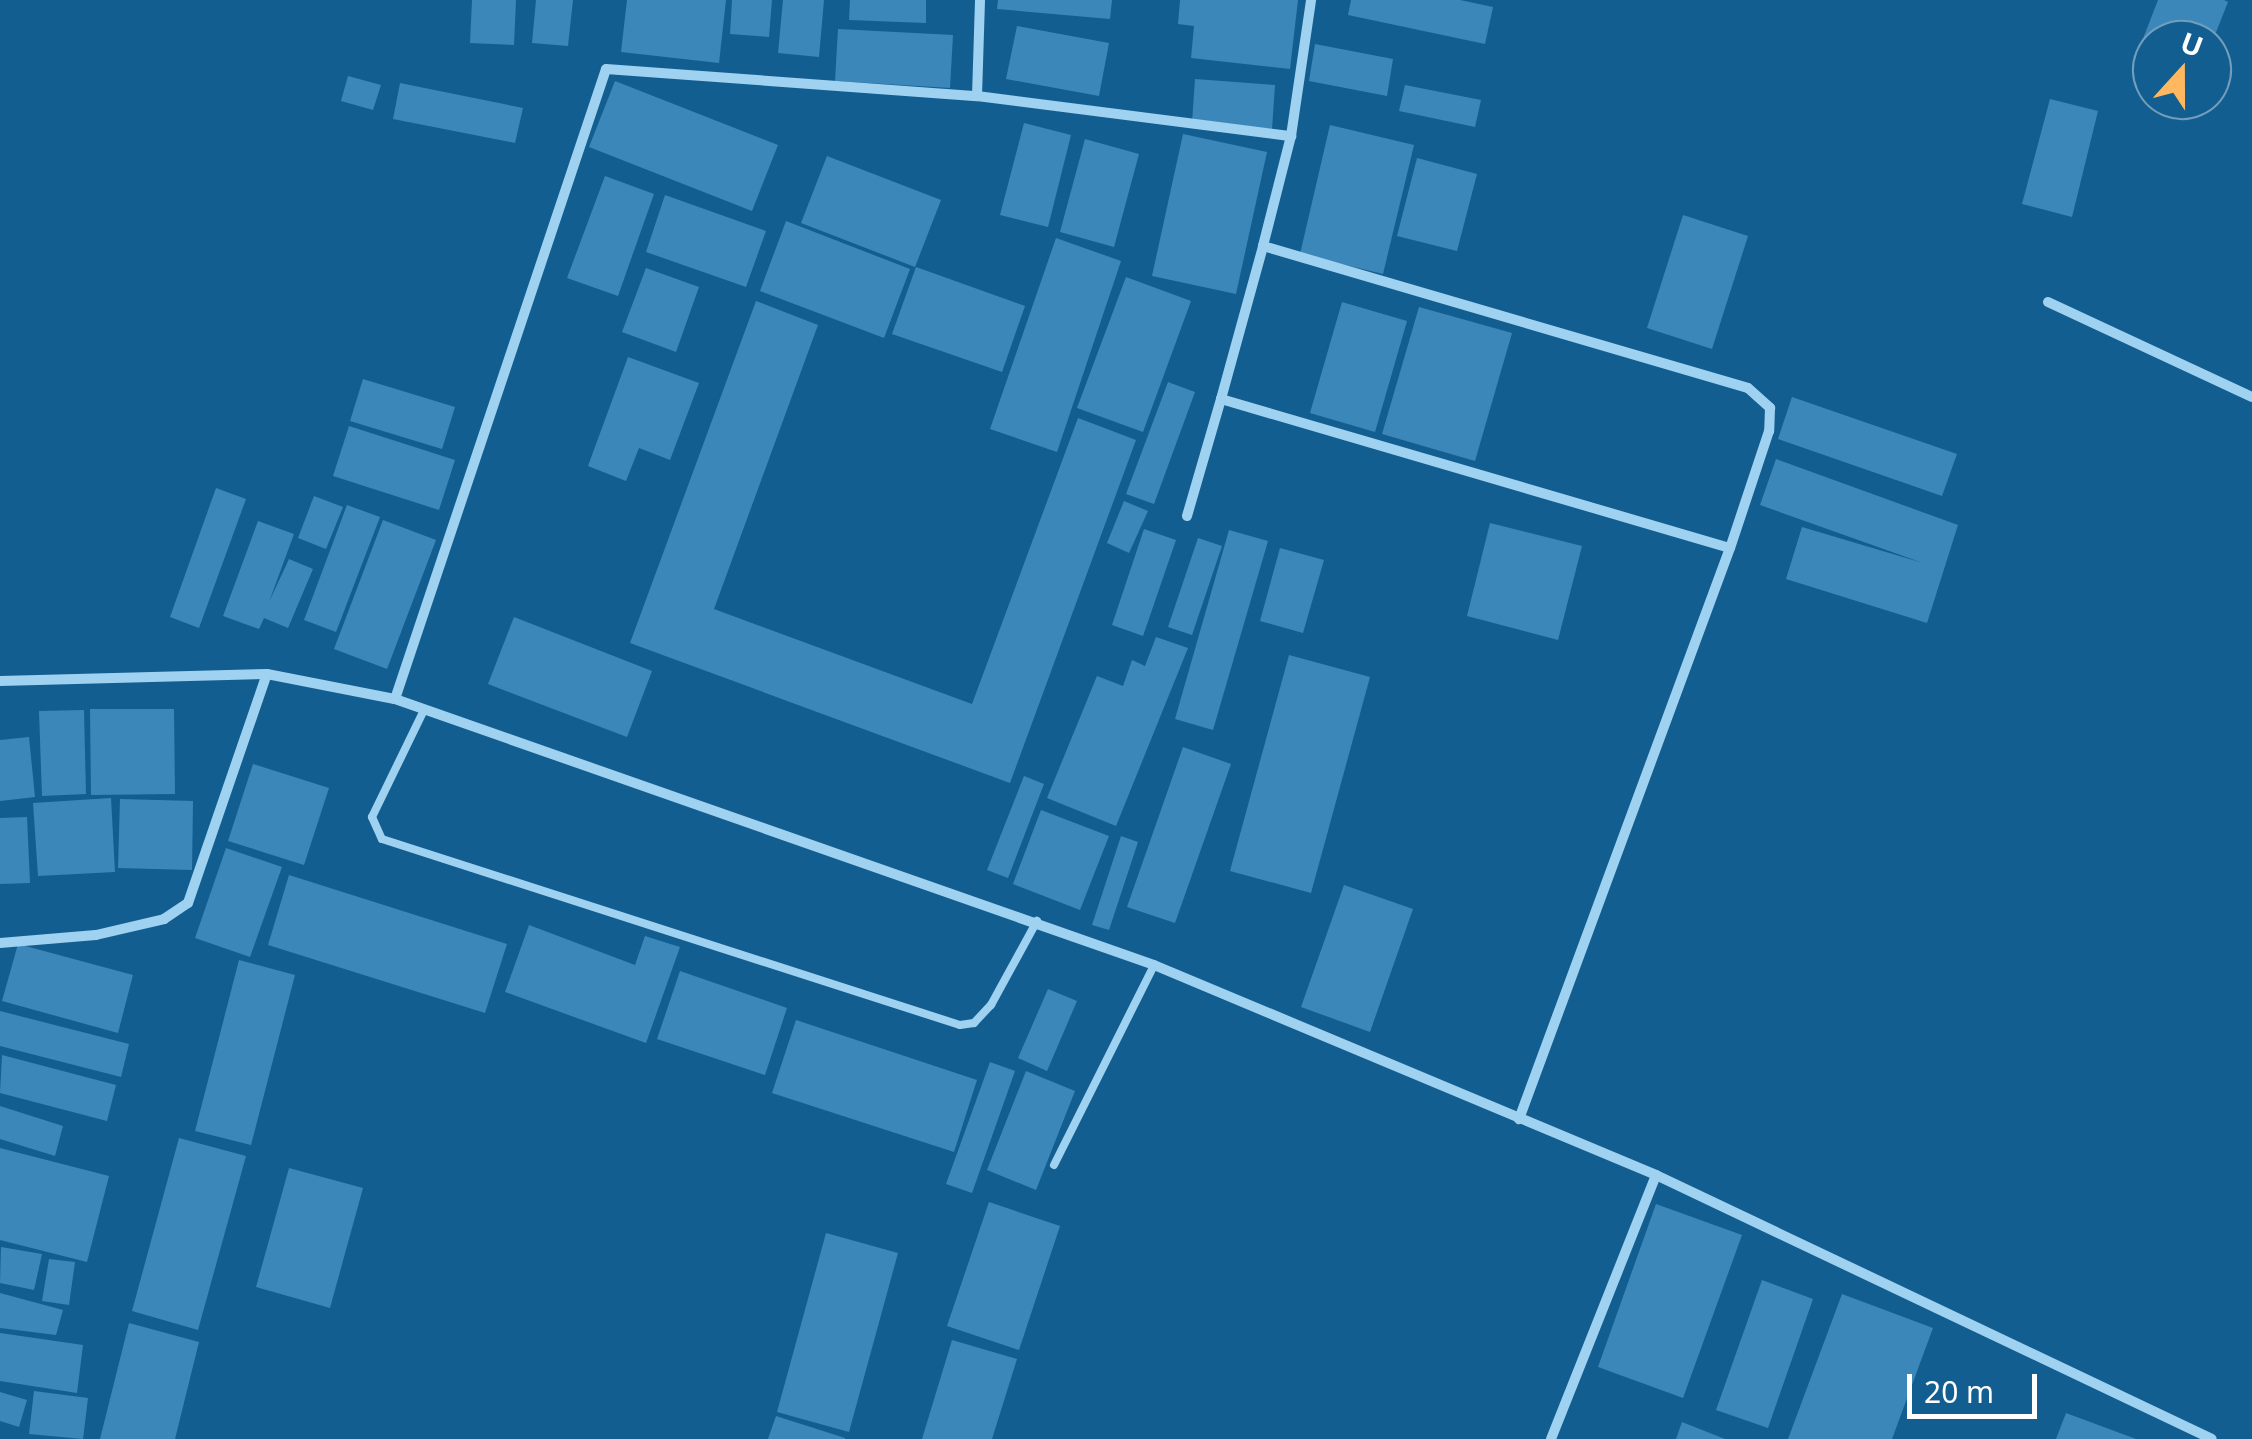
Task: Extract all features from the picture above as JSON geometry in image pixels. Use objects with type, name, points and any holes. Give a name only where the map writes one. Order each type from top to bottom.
[{"type":"street","points":[[977,96],[980,0]]},
{"type":"street","points":[[1187,516],[1291,136],[1311,0]]},
{"type":"street","points":[[395,699],[606,70],[977,96],[1291,136]]},
{"type":"street","points":[[1264,246],[1748,388],[1770,408],[1770,420],[1730,548],[1519,1119]]},
{"type":"street","points":[[2048,302],[2252,398]]},
{"type":"street","points":[[1221,399],[1730,548]]},
{"type":"street","points":[[0,943],[96,935],[164,919],[188,903],[267,674]]},
{"type":"street","points":[[0,681],[267,674],[395,699],[1154,964],[1656,1175],[2212,1439]]},
{"type":"street","points":[[1551,1439],[1656,1175]]},
{"type":"lane","points":[[424,710],[372,817],[382,839],[960,1025],[974,1022],[991,1005],[1037,920]]},
{"type":"lane","points":[[1054,1165],[1154,964]]},
{"type":"building","points":[[472,0],[516,0],[514,45],[470,43]]},
{"type":"building","points":[[536,0],[573,0],[568,46],[532,43]]},
{"type":"building","points":[[627,0],[726,0],[719,63],[621,52]]},
{"type":"building","points":[[732,0],[772,0],[769,37],[730,34]]},
{"type":"building","points":[[783,0],[824,0],[819,57],[778,53]]},
{"type":"building","points":[[850,0],[926,0],[926,23],[849,20]]},
{"type":"building","points":[[998,0],[1112,0],[1110,19],[997,9]]},
{"type":"building","points":[[1180,0],[1298,0],[1290,69],[1191,58],[1194,26],[1178,24]]},
{"type":"building","points":[[1351,0],[1460,0],[1493,7],[1485,44],[1348,15]]},
{"type":"building","points":[[2158,0],[2228,2],[2221,20],[2150,20]]},
{"type":"building","points":[[1017,26],[1109,43],[1099,96],[1006,79]]},
{"type":"building","points":[[838,29],[953,35],[950,88],[835,81]]},
{"type":"building","points":[[1315,44],[1393,59],[1387,96],[1309,81]]},
{"type":"building","points":[[348,76],[381,85],[373,110],[341,101]]},
{"type":"building","points":[[1195,79],[1275,85],[1272,129],[1192,123]]},
{"type":"building","points":[[615,81],[778,145],[752,211],[589,147]]},
{"type":"building","points":[[400,83],[523,108],[515,143],[393,119]]},
{"type":"building","points":[[1405,85],[1481,100],[1475,127],[1399,111]]},
{"type":"building","points":[[2050,99],[2098,111],[2072,217],[2022,204]]},
{"type":"building","points":[[1024,123],[1071,135],[1048,227],[1000,215]]},
{"type":"building","points":[[1330,125],[1414,145],[1383,274],[1300,254]]},
{"type":"building","points":[[1183,134],[1267,152],[1236,294],[1152,276]]},
{"type":"building","points":[[1085,139],[1139,154],[1114,247],[1060,232]]},
{"type":"building","points":[[827,156],[941,200],[915,267],[801,223]]},
{"type":"building","points":[[1417,158],[1477,174],[1457,251],[1397,236]]},
{"type":"building","points":[[605,176],[654,194],[618,296],[567,278]]},
{"type":"building","points":[[665,195],[766,231],[746,287],[646,252]]},
{"type":"building","points":[[1683,215],[1748,236],[1712,349],[1647,328]]},
{"type":"building","points":[[786,221],[910,269],[884,338],[760,291]]},
{"type":"building","points":[[1056,238],[1121,261],[1057,452],[990,429]]},
{"type":"building","points":[[916,267],[1025,306],[1002,372],[892,334]]},
{"type":"building","points":[[646,268],[699,287],[676,352],[622,332]]},
{"type":"building","points":[[1126,277],[1191,301],[1143,432],[1077,408]]},
{"type":"building","points":[[756,301],[818,325],[714,609],[972,704],[1078,418],[1136,440],[1010,783],[630,643]]},
{"type":"building","points":[[1342,302],[1407,321],[1375,432],[1310,413]]},
{"type":"building","points":[[1419,307],[1512,333],[1475,461],[1382,434]]},
{"type":"building","points":[[628,357],[699,383],[670,460],[639,448],[626,481],[588,466]]},
{"type":"building","points":[[363,379],[455,407],[442,449],[350,421]]},
{"type":"building","points":[[1168,382],[1195,392],[1154,504],[1126,494]]},
{"type":"building","points":[[1792,397],[1957,454],[1942,496],[1778,439]]},
{"type":"building","points":[[349,426],[455,460],[439,510],[333,476]]},
{"type":"building","points":[[1776,459],[1958,525],[1927,623],[1786,579],[1802,527],[1923,563],[1760,505]]},
{"type":"building","points":[[216,488],[246,499],[199,628],[170,617]]},
{"type":"building","points":[[314,496],[343,507],[326,549],[298,538]]},
{"type":"building","points":[[1124,501],[1148,511],[1129,553],[1107,543]]},
{"type":"building","points":[[347,505],[380,517],[336,632],[304,620]]},
{"type":"building","points":[[383,520],[436,540],[387,669],[334,649]]},
{"type":"building","points":[[258,521],[294,534],[269,602],[289,559],[313,569],[288,628],[264,618],[259,629],[223,616]]},
{"type":"building","points":[[1490,523],[1582,546],[1558,640],[1467,616]]},
{"type":"building","points":[[1144,529],[1176,540],[1143,636],[1112,625]]},
{"type":"building","points":[[1229,530],[1268,541],[1213,730],[1175,719]]},
{"type":"building","points":[[1198,538],[1222,546],[1192,635],[1168,627]]},
{"type":"building","points":[[1280,548],[1324,560],[1303,633],[1260,621]]},
{"type":"building","points":[[514,617],[652,671],[627,737],[488,684]]},
{"type":"building","points":[[1156,637],[1188,648],[1116,826],[1047,798],[1097,676],[1123,686],[1132,660],[1145,666]]},
{"type":"building","points":[[1289,655],[1370,677],[1311,893],[1230,871]]},
{"type":"building","points":[[90,709],[174,709],[175,794],[91,795]]},
{"type":"building","points":[[84,710],[86,794],[42,796],[39,711]]},
{"type":"building","points":[[29,737],[35,797],[0,801],[0,740]]},
{"type":"building","points":[[1183,747],[1231,764],[1175,923],[1127,907]]},
{"type":"building","points":[[253,764],[329,788],[304,865],[228,841]]},
{"type":"building","points":[[1024,776],[1044,784],[1008,878],[987,870]]},
{"type":"building","points":[[111,798],[115,872],[38,876],[33,803]]},
{"type":"building","points":[[120,799],[193,801],[192,870],[118,868]]},
{"type":"building","points":[[1041,810],[1109,836],[1080,910],[1013,884]]},
{"type":"building","points":[[27,817],[30,883],[0,884],[0,818]]},
{"type":"building","points":[[1121,836],[1138,842],[1109,930],[1092,925]]},
{"type":"building","points":[[226,848],[282,867],[250,957],[195,938]]},
{"type":"building","points":[[289,875],[507,944],[485,1013],[268,945]]},
{"type":"building","points":[[1344,885],[1413,909],[1370,1032],[1301,1007]]},
{"type":"building","points":[[529,925],[635,965],[645,936],[680,947],[646,1043],[505,992]]},
{"type":"building","points":[[18,944],[133,975],[118,1033],[2,1001]]},
{"type":"building","points":[[239,960],[295,975],[251,1145],[195,1131]]},
{"type":"building","points":[[680,971],[787,1008],[765,1075],[657,1039]]},
{"type":"building","points":[[1048,989],[1077,1001],[1047,1071],[1018,1058]]},
{"type":"building","points":[[0,1011],[129,1044],[121,1077],[0,1046]]},
{"type":"building","points":[[796,1020],[977,1080],[954,1152],[772,1093]]},
{"type":"building","points":[[2,1055],[116,1085],[107,1121],[0,1093]]},
{"type":"building","points":[[990,1062],[1015,1071],[972,1193],[946,1184]]},
{"type":"building","points":[[1026,1071],[1075,1091],[1036,1190],[987,1170]]},
{"type":"building","points":[[0,1106],[63,1126],[55,1156],[0,1139]]},
{"type":"building","points":[[179,1138],[246,1156],[198,1330],[132,1311]]},
{"type":"building","points":[[0,1148],[109,1176],[87,1262],[0,1240]]},
{"type":"building","points":[[289,1168],[363,1188],[330,1308],[256,1287]]},
{"type":"building","points":[[989,1202],[1060,1226],[1019,1350],[947,1326]]},
{"type":"building","points":[[1656,1204],[1742,1235],[1683,1398],[1598,1367]]},
{"type":"building","points":[[826,1233],[898,1253],[849,1432],[777,1412]]},
{"type":"building","points":[[1,1247],[42,1254],[34,1290],[0,1283]]},
{"type":"building","points":[[49,1259],[75,1262],[69,1305],[42,1301]]},
{"type":"building","points":[[1762,1280],[1813,1299],[1768,1428],[1716,1410]]},
{"type":"building","points":[[0,1293],[63,1310],[56,1335],[0,1328]]},
{"type":"building","points":[[1842,1294],[1933,1328],[1892,1439],[1788,1439]]},
{"type":"building","points":[[129,1323],[199,1342],[175,1439],[100,1439]]},
{"type":"building","points":[[0,1333],[83,1345],[77,1393],[0,1381]]},
{"type":"building","points":[[952,1340],[1017,1359],[992,1439],[922,1439]]},
{"type":"building","points":[[34,1391],[88,1398],[83,1439],[29,1434]]},
{"type":"building","points":[[0,1392],[27,1400],[19,1427],[0,1421]]},
{"type":"building","points":[[2066,1413],[2136,1439],[2056,1439]]},
{"type":"building","points":[[776,1416],[845,1438],[845,1439],[768,1439]]},
{"type":"building","points":[[1682,1422],[1725,1439],[1676,1439]]}]
